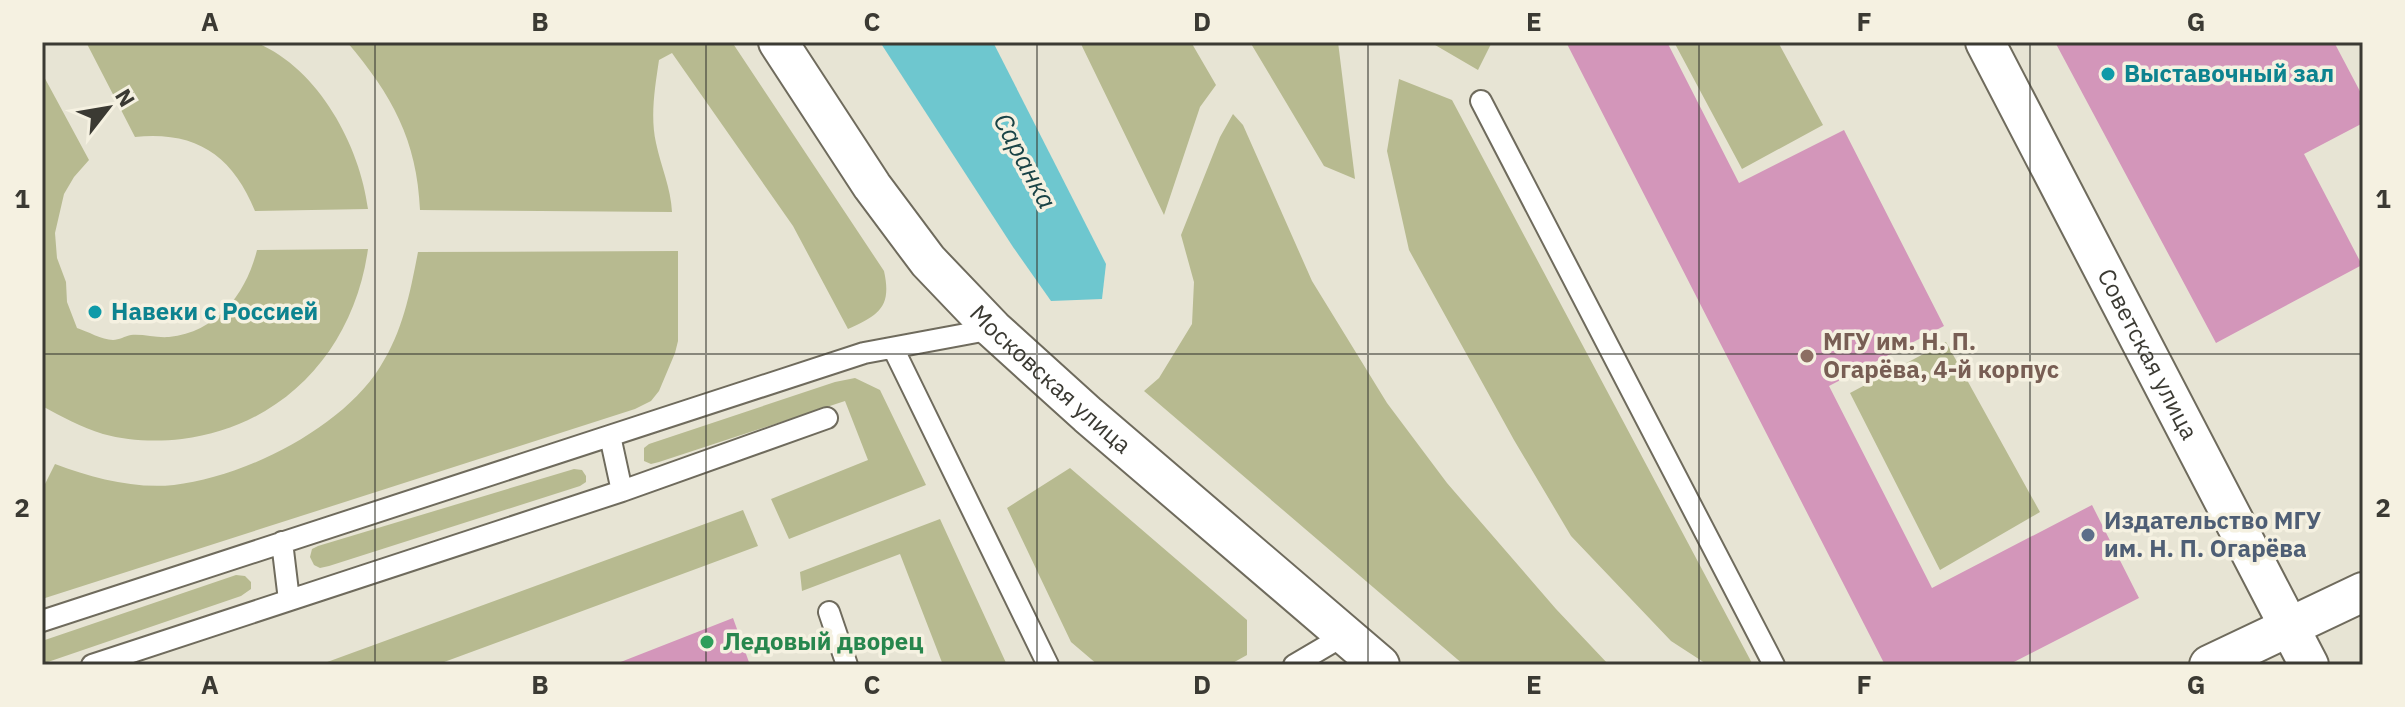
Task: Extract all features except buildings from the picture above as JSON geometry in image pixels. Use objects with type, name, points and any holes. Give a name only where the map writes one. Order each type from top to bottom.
[{"type":"street","name":"Московская улица","points":[[778,42],[872,186],[928,261],[993,329],[1088,415],[1380,665]]},
{"type":"street","name":"Советская улица","points":[[1985,42],[2309,665]]},
{"type":"street","points":[[2209,665],[2363,592]]},
{"type":"lane","points":[[1481,101],[1774,665]]},
{"type":"lane","points":[[42,621],[864,353],[993,329]]},
{"type":"lane","points":[[893,348],[1048,665]]},
{"type":"lane","points":[[92,665],[622,491],[827,418]]},
{"type":"lane","points":[[610,436],[622,491]]},
{"type":"lane","points":[[282,542],[289,600]]},
{"type":"lane","points":[[829,612],[847,665]]},
{"type":"lane","points":[[1294,665],[1345,635]]},
{"type":"green space","points":[[247,41],[279,55],[317,90],[333,112],[356,160],[368,209],[255,211],[235,175],[209,151],[176,138],[135,137],[86,42]]},
{"type":"green space","points":[[347,42],[732,42],[884,271],[886,293],[881,308],[848,329],[793,226],[672,53],[659,60],[653,112],[654,133],[672,212],[420,210],[414,162],[399,120],[377,81]]},
{"type":"green space","points":[[1080,42],[1191,42],[1216,85],[1200,107],[1164,215]]},
{"type":"green space","points":[[1250,42],[1338,42],[1355,179],[1324,166]]},
{"type":"green space","points":[[1430,42],[1492,42],[1478,70]]},
{"type":"green space","points":[[1674,42],[1778,42],[1823,125],[1742,169]]},
{"type":"green space","points":[[42,73],[89,160],[64,194],[55,233],[57,258],[66,282],[67,302],[77,328],[113,340],[131,335],[169,337],[186,334],[215,319],[227,308],[245,281],[257,250],[368,249],[348,319],[330,350],[308,377],[282,400],[253,418],[219,431],[162,440],[103,434],[42,406]]},
{"type":"green space","points":[[1399,79],[1452,100],[1753,665],[1708,665],[1671,641],[1571,536],[1409,250],[1387,151]]},
{"type":"green space","points":[[1233,114],[1243,125],[1312,281],[1387,403],[1447,483],[1609,665],[1464,665],[1144,391],[1159,378],[1192,324],[1194,282],[1181,235],[1220,137]]},
{"type":"green space","points":[[678,251],[678,341],[659,391],[651,401],[635,409],[42,599],[42,490],[55,464],[113,481],[174,485],[231,472],[289,446],[342,410],[380,367],[400,326],[418,252]]},
{"type":"green space","points":[[1946,342],[2040,512],[1940,570],[1850,393]]},
{"type":"green space","points":[[855,378],[880,390],[926,485],[789,539],[771,499],[868,460],[845,401],[659,462],[651,464],[644,461],[644,448],[649,444]]},
{"type":"green space","points":[[1070,468],[1247,620],[1247,655],[1229,665],[1098,665],[1071,642],[1007,508]]},
{"type":"green space","points":[[574,469],[582,470],[586,476],[586,482],[580,486],[329,566],[320,568],[314,565],[310,557],[312,549],[318,546]]},
{"type":"green space","points":[[743,510],[758,546],[436,665],[319,665]]},
{"type":"green space","points":[[940,519],[1007,665],[943,665],[900,554],[802,591],[800,572]]},
{"type":"green space","points":[[236,575],[245,576],[251,582],[251,589],[241,596],[42,664],[42,641]]},
{"type":"water","name":"Саранка","points":[[880,42],[993,42],[1106,264],[1102,299],[1051,301]]},
{"type":"place","name":"Выставочный зал","points":[[2108,74]]},
{"type":"place","name":"Навеки с Россией","points":[[95,312]]},
{"type":"place","name":"МГУ им. Н. П. Огарёва, 4-й корпус","points":[[1807,356]]},
{"type":"place","name":"Издательство МГУ им. Н. П. Огарёва","points":[[2088,535]]},
{"type":"place","name":"Ледовый дворец","points":[[707,642]]}]
